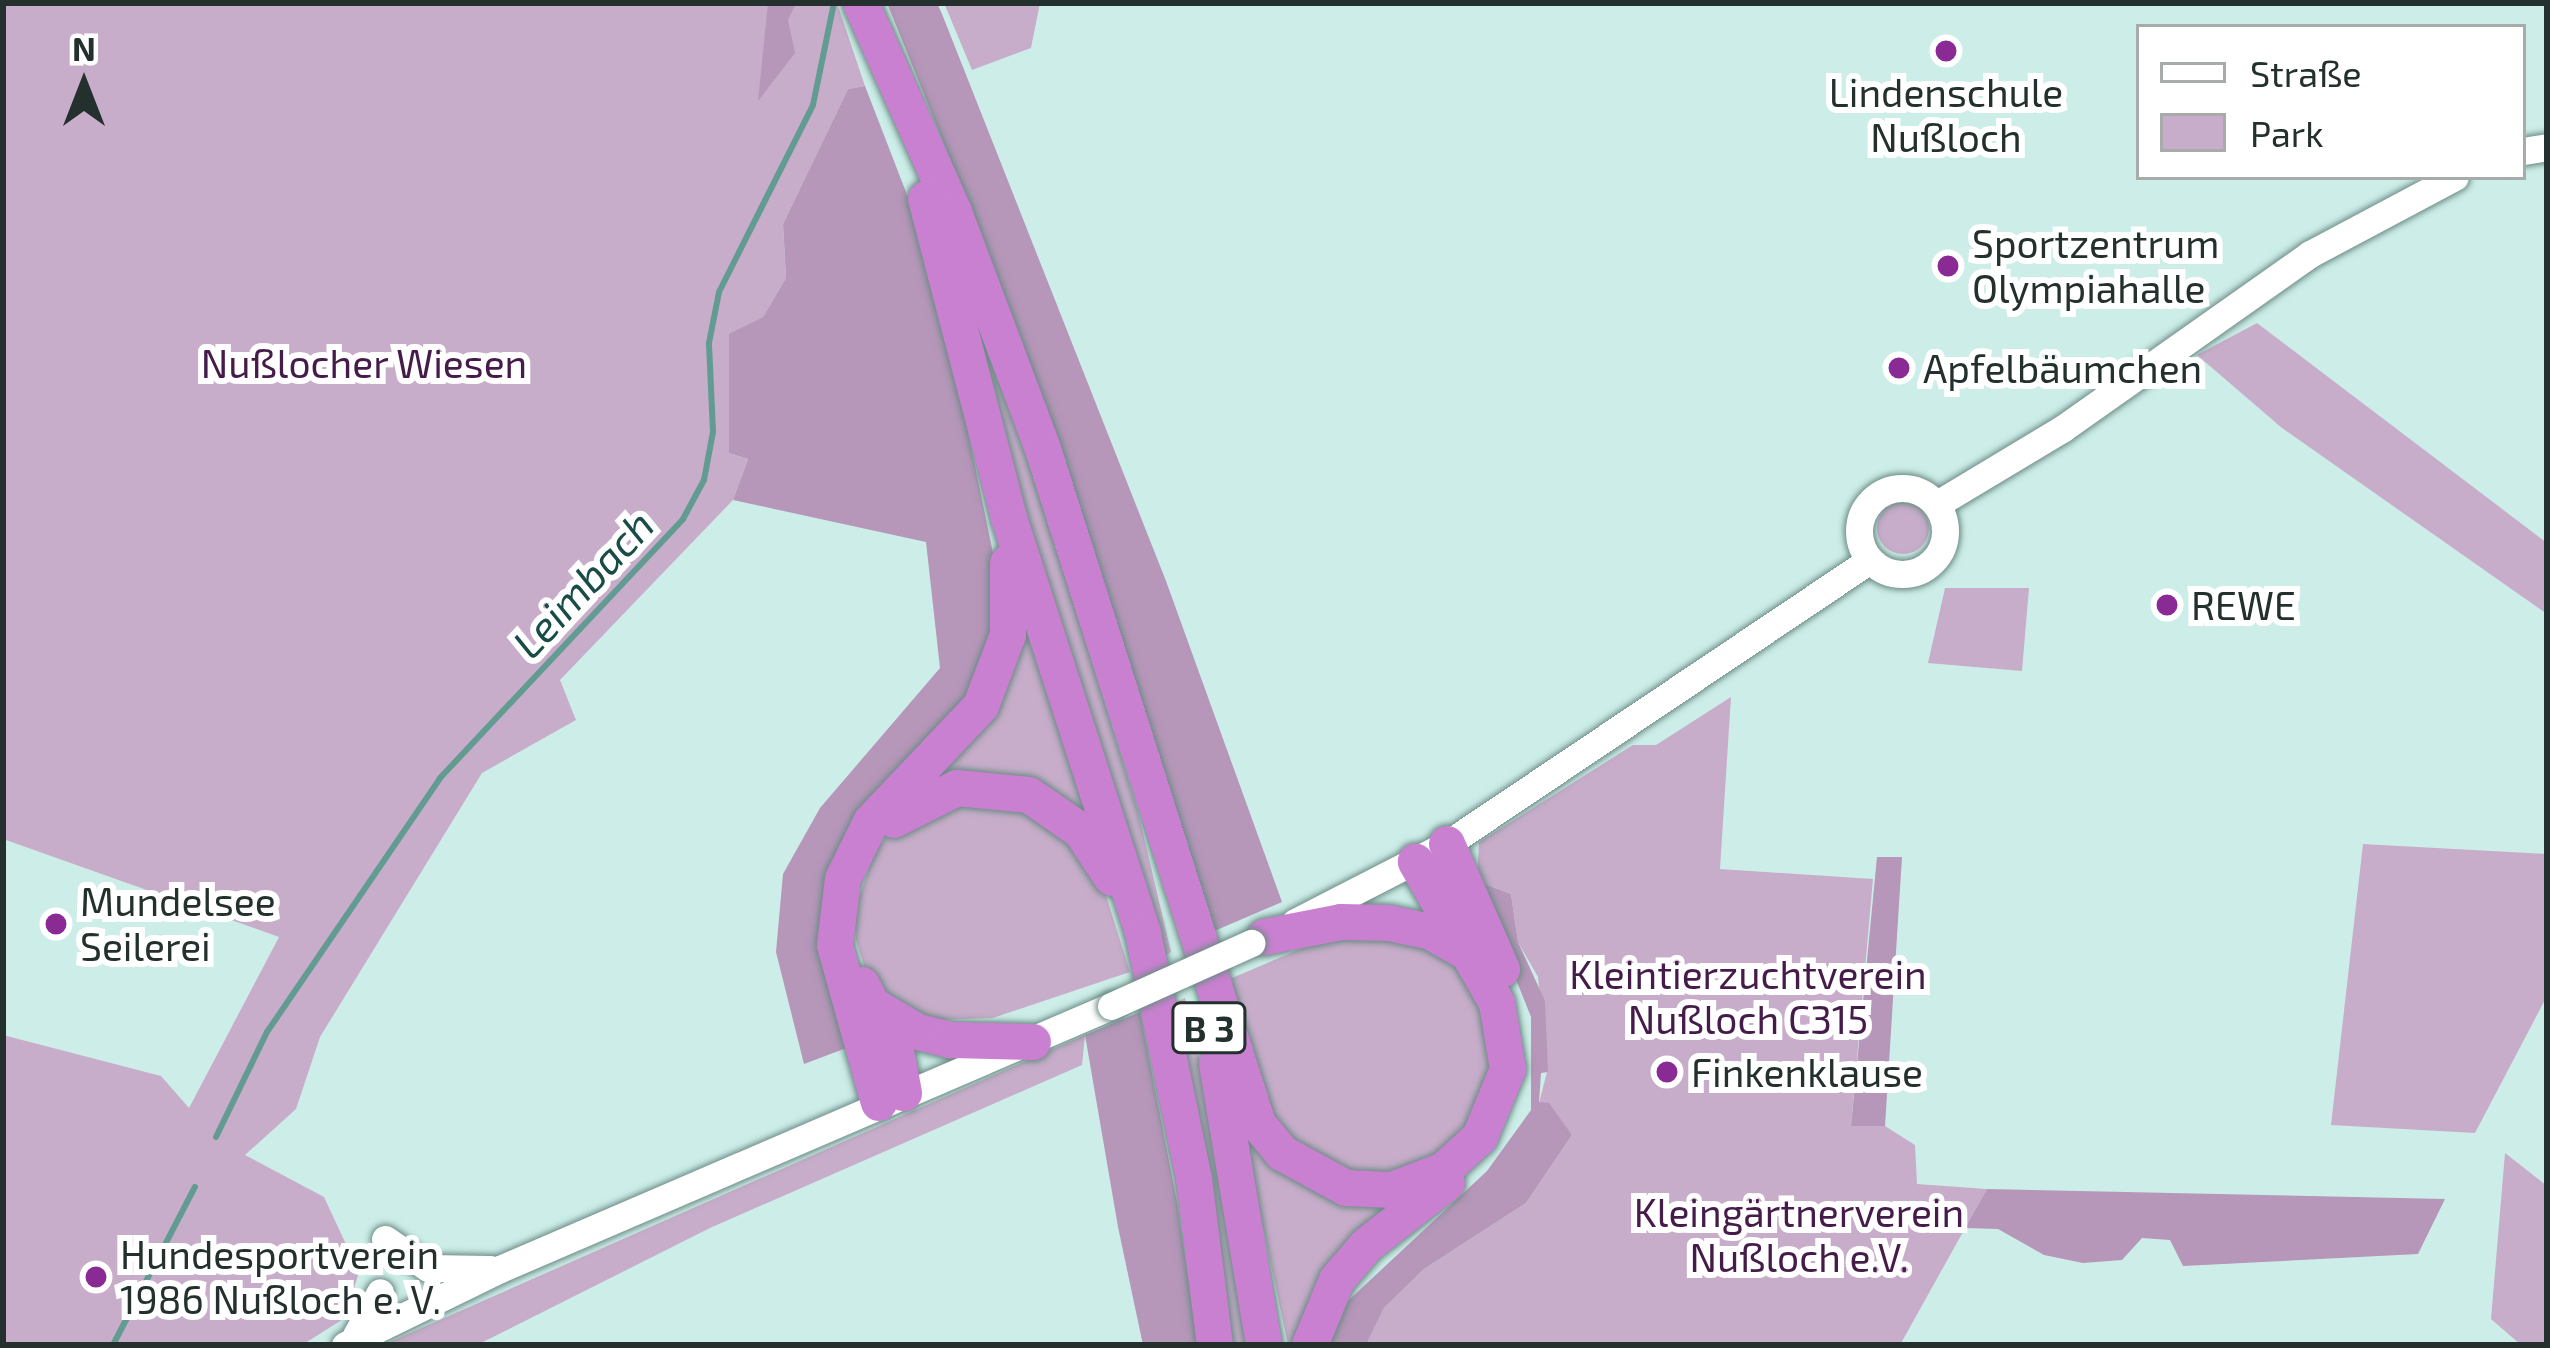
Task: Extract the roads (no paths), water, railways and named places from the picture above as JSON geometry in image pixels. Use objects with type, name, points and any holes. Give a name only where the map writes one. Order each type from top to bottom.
[{"type":"highway","name":"B 3","points":[[863,6],[954,212],[1043,449],[1156,810],[1213,1044],[1264,1345]]},
{"type":"highway","name":"B 3","points":[[889,72],[1009,518],[1143,933],[1194,1179],[1215,1345]]},
{"type":"highway","points":[[892,1098],[836,945],[843,879],[871,822],[962,733],[997,675],[1012,590],[1009,518]]},
{"type":"highway","points":[[892,1098],[896,1051],[872,1005],[848,940],[857,874],[889,823],[957,788],[1029,796],[1062,815],[1099,856],[1143,933]]},
{"type":"highway","points":[[1156,810],[1258,1124],[1318,1178],[1392,1190],[1444,1170],[1480,1137],[1502,1096],[1507,1043],[1432,853]]},
{"type":"highway","points":[[1310,1345],[1337,1280],[1366,1245],[1472,1164],[1513,1096],[1519,1044],[1512,1000],[1432,853]]},
{"type":"highway","points":[[1258,940],[1341,922],[1389,923],[1430,932],[1471,954]]},
{"type":"highway","points":[[872,1005],[918,1032],[951,1040],[1034,1042]]},
{"type":"street","points":[[1936,504],[2062,429],[2310,254],[2449,180]]},
{"type":"street","points":[[1903,487],[1936,504],[1946,530],[1932,562],[1900,574],[1870,560],[1858,526],[1876,495],[1903,487]]},
{"type":"street","points":[[348,1343],[500,1269],[892,1098],[1034,1042],[1258,940],[1432,853],[1583,757],[1870,560]]},
{"type":"street","points":[[385,1239],[428,1268],[500,1269]]},
{"type":"street","points":[[348,1343],[380,1292]]},
{"type":"waterway","name":"Leimbach","points":[[216,1137],[267,1032],[440,778],[683,519],[704,480],[713,432],[709,343],[719,292],[813,105],[834,3]]},
{"type":"waterway","name":"Leimbach","points":[[113,1345],[195,1187]]},
{"type":"place","name":"Lindenschule Nußloch","points":[[1946,51]]},
{"type":"place","name":"Sportzentrum Olympiahalle","points":[[1948,266]]},
{"type":"place","name":"Apfelbäumchen","points":[[1899,368]]},
{"type":"place","name":"REWE","points":[[2167,605]]},
{"type":"place","name":"Mundelsee Seilerei","points":[[56,924]]},
{"type":"place","name":"Finkenklause","points":[[1667,1072]]},
{"type":"place","name":"Hundesportverein 1986 Nußloch e. V.","points":[[96,1277]]},
{"type":"park label","name":"Nußlocher Wiesen","points":[[364,363]]},
{"type":"park label","name":"Kleintierzuchtverein Nußloch C315","points":[[1748,998]]},
{"type":"park label","name":"Kleingärtnerverein Nußloch e.V.","points":[[1799,1236]]}]
